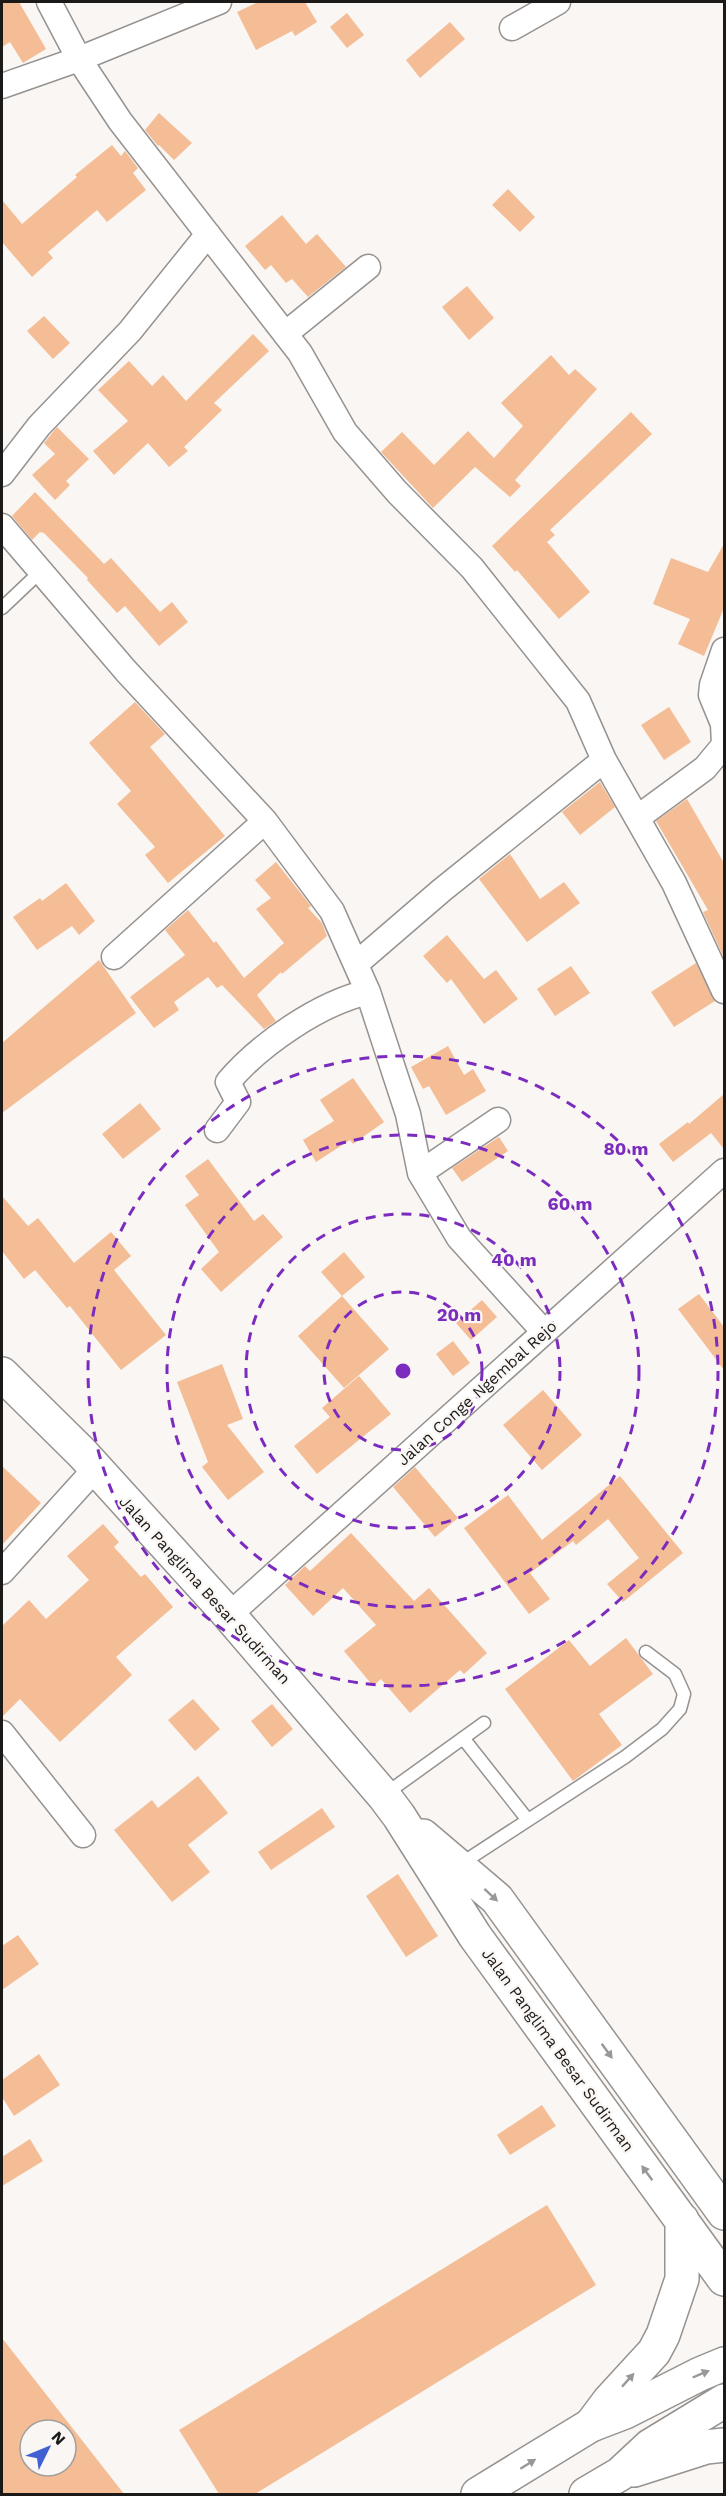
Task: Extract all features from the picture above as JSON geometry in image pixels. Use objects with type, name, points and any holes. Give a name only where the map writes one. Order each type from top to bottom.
[{"type":"main road","name":"Jalan Panglima Besar Sudirman","points":[[2,1374],[96,1468],[230,1615],[391,1806],[475,1936],[724,2279]]},
{"type":"main road","name":"Jalan Panglima Besar Sudirman","points":[[391,1806],[497,1899],[724,2213]]},
{"type":"main road","points":[[591,2425],[609,2401],[654,2352],[663,2335],[682,2279],[682,2220]]},
{"type":"main road","points":[[478,2494],[591,2425],[625,2412],[724,2364]]},
{"type":"main road","points":[[586,2494],[620,2474],[650,2446],[724,2401]]},
{"type":"main road","points":[[620,2474],[706,2447],[724,2445]]},
{"type":"street","points":[[49,2],[79,59],[120,121],[172,191],[300,353],[345,432],[397,492],[472,568],[578,701],[604,760],[674,883],[724,991]]},
{"type":"street","points":[[2,86],[79,59],[216,2]]},
{"type":"street","points":[[512,28],[558,2]]},
{"type":"street","points":[[2,474],[39,426],[130,331],[208,234]]},
{"type":"street","points":[[285,334],[368,267]]},
{"type":"street","points":[[2,526],[126,671],[265,821],[332,911],[368,992],[408,1114],[420,1173],[459,1238],[544,1332]]},
{"type":"street","points":[[637,818],[705,768],[724,745],[723,724],[711,695],[712,685],[724,650]]},
{"type":"street","points":[[356,964],[433,898],[604,760]]},
{"type":"street","points":[[114,957],[265,821]]},
{"type":"street","points":[[217,1130],[238,1102],[228,1082],[256,1054],[325,1008],[368,992]]},
{"type":"street","points":[[420,1173],[498,1120]]},
{"type":"street","name":"Jalan Conge Ngembal Rejo","points":[[230,1615],[724,1171]]},
{"type":"street","points":[[2,1572],[96,1468]]},
{"type":"street","points":[[2,1733],[83,1835]]},
{"type":"lane","points":[[2,608],[40,572]]},
{"type":"lane","points":[[458,1866],[624,1757],[662,1729],[680,1708],[684,1694],[675,1674],[646,1652]]},
{"type":"lane","points":[[391,1806],[464,1738],[484,1723]]},
{"type":"lane","points":[[464,1738],[527,1819]]},
{"type":"building","points":[[2,2],[19,2],[46,49],[23,63],[10,42],[2,47]]},
{"type":"building","points":[[258,2],[305,2],[317,22],[295,36],[292,31],[256,50],[237,12]]},
{"type":"building","points":[[347,13],[364,35],[347,48],[330,27]]},
{"type":"building","points":[[450,22],[465,39],[420,78],[406,60]]},
{"type":"building","points":[[159,113],[192,143],[174,160],[145,130]]},
{"type":"building","points":[[112,145],[121,156],[125,151],[138,168],[133,173],[146,190],[107,222],[97,210],[48,252],[53,258],[32,277],[2,242],[2,200],[22,224],[77,177],[75,175]]},
{"type":"building","points":[[508,189],[535,217],[520,232],[492,205]]},
{"type":"building","points":[[282,215],[306,244],[317,234],[346,267],[308,297],[292,279],[286,283],[271,265],[265,270],[245,246]]},
{"type":"building","points":[[467,286],[494,318],[469,340],[442,307]]},
{"type":"building","points":[[44,316],[70,343],[53,359],[27,331]]},
{"type":"building","points":[[253,334],[269,351],[214,403],[222,410],[184,447],[188,451],[169,467],[148,443],[114,475],[93,451],[128,421],[98,390],[129,361],[152,386],[163,375],[186,401]]},
{"type":"building","points":[[551,355],[569,375],[575,369],[597,389],[515,480],[521,486],[510,497],[475,467],[433,508],[381,452],[402,432],[434,465],[468,431],[494,458],[523,426],[501,403]]},
{"type":"building","points":[[631,412],[652,434],[550,530],[555,535],[547,542],[590,592],[559,619],[517,570],[515,572],[492,546]]},
{"type":"building","points":[[57,427],[89,459],[66,481],[70,485],[55,500],[32,475],[55,454],[44,443]]},
{"type":"building","points":[[35,492],[104,564],[111,558],[160,612],[172,602],[188,622],[159,646],[125,606],[117,613],[87,580],[88,578],[44,533],[40,532],[32,540],[12,516]]},
{"type":"building","points":[[724,544],[724,608],[704,656],[678,644],[690,619],[653,604],[671,558],[708,572]]},
{"type":"building","points":[[135,702],[165,734],[150,747],[225,836],[168,883],[145,855],[155,847],[117,804],[131,791],[89,743]]},
{"type":"building","points":[[669,707],[691,742],[664,760],[641,725]]},
{"type":"building","points":[[600,782],[615,807],[580,835],[562,812]]},
{"type":"building","points":[[687,799],[724,863],[724,958],[703,912],[708,910],[656,821]]},
{"type":"building","points":[[510,854],[540,899],[564,882],[580,903],[527,942],[479,879]]},
{"type":"building","points":[[276,862],[311,906],[308,908],[322,923],[327,936],[282,974],[281,972],[257,995],[276,1021],[264,1029],[222,985],[217,988],[208,977],[174,1002],[179,1010],[154,1028],[130,997],[185,955],[165,930],[188,910],[214,943],[216,941],[244,978],[284,943],[256,909],[271,898],[255,880]]},
{"type":"building","points":[[66,883],[95,921],[79,935],[72,926],[37,950],[13,917],[40,898],[42,901]]},
{"type":"building","points":[[447,935],[484,979],[496,970],[518,999],[484,1024],[451,979],[447,983],[423,956]]},
{"type":"building","points":[[99,960],[136,1013],[2,1113],[2,1043]]},
{"type":"building","points":[[696,963],[715,1001],[674,1027],[651,992]]},
{"type":"building","points":[[571,966],[590,993],[555,1016],[537,989]]},
{"type":"building","points":[[448,1046],[464,1075],[473,1069],[486,1091],[446,1115],[429,1086],[423,1089],[411,1067]]},
{"type":"building","points":[[353,1078],[384,1122],[353,1144],[350,1140],[316,1162],[303,1140],[334,1121],[320,1100]]},
{"type":"building","points":[[724,1094],[724,1149],[711,1133],[673,1162],[659,1144],[688,1122],[689,1124]]},
{"type":"building","points":[[140,1103],[161,1129],[123,1159],[102,1134]]},
{"type":"building","points":[[499,1137],[508,1151],[462,1182],[452,1168]]},
{"type":"building","points":[[208,1159],[254,1221],[263,1214],[283,1237],[221,1292],[201,1269],[219,1252],[185,1205],[199,1195],[185,1176]]},
{"type":"building","points":[[2,1196],[28,1226],[38,1218],[74,1263],[111,1232],[131,1256],[114,1270],[166,1335],[121,1370],[70,1306],[67,1308],[35,1270],[24,1279],[2,1251]]},
{"type":"building","points":[[344,1252],[365,1277],[342,1296],[321,1272]]},
{"type":"building","points":[[699,1294],[724,1327],[724,1370],[678,1309]]},
{"type":"building","points":[[342,1296],[389,1349],[344,1388],[298,1336]]},
{"type":"building","points":[[482,1300],[497,1317],[471,1340],[456,1323]]},
{"type":"building","points":[[453,1341],[470,1363],[453,1376],[436,1354]]},
{"type":"building","points":[[222,1364],[243,1419],[227,1425],[264,1472],[228,1500],[202,1467],[208,1462],[177,1382]]},
{"type":"building","points":[[359,1376],[391,1414],[317,1474],[294,1446],[330,1417],[322,1408]]},
{"type":"building","points":[[543,1390],[582,1435],[542,1470],[503,1425]]},
{"type":"building","points":[[2,1466],[41,1503],[2,1545]]},
{"type":"building","points":[[415,1467],[458,1518],[435,1537],[393,1487]]},
{"type":"building","points":[[620,1476],[683,1553],[623,1602],[607,1584],[639,1558],[608,1519],[576,1545],[573,1541],[530,1573],[550,1599],[529,1614],[464,1528],[508,1495],[542,1540]]},
{"type":"building","points":[[103,1524],[119,1542],[114,1547],[141,1577],[145,1574],[173,1607],[116,1657],[132,1675],[60,1742],[20,1699],[2,1717],[2,1626],[29,1600],[46,1619],[89,1580],[67,1556]]},
{"type":"building","points":[[351,1533],[414,1601],[429,1588],[487,1653],[464,1674],[460,1670],[410,1713],[381,1679],[373,1686],[344,1651],[376,1625],[343,1588],[313,1616],[285,1585],[305,1566],[310,1571]]},
{"type":"building","points":[[626,1638],[653,1674],[599,1714],[622,1745],[573,1781],[505,1689],[569,1640],[590,1666]]},
{"type":"building","points":[[193,1699],[220,1729],[195,1751],[168,1720]]},
{"type":"building","points":[[272,1704],[293,1729],[272,1747],[251,1721]]},
{"type":"building","points":[[198,1776],[228,1813],[188,1845],[210,1872],[172,1902],[114,1830],[152,1800],[158,1808]]},
{"type":"building","points":[[322,1808],[335,1827],[271,1870],[258,1852]]},
{"type":"building","points":[[398,1874],[438,1936],[406,1957],[366,1896]]},
{"type":"building","points":[[18,1935],[39,1964],[2,1990],[2,1946]]},
{"type":"building","points":[[39,2054],[60,2085],[14,2116],[2,2097],[2,2080]]},
{"type":"building","points":[[542,2105],[556,2126],[510,2155],[497,2135]]},
{"type":"building","points":[[30,2139],[43,2161],[2,2186],[2,2157]]},
{"type":"building","points":[[547,2205],[596,2285],[255,2494],[219,2494],[179,2430]]},
{"type":"building","points":[[2,2338],[65,2418],[18,2418],[18,2478],[78,2478],[78,2435],[124,2494],[2,2494]]}]
